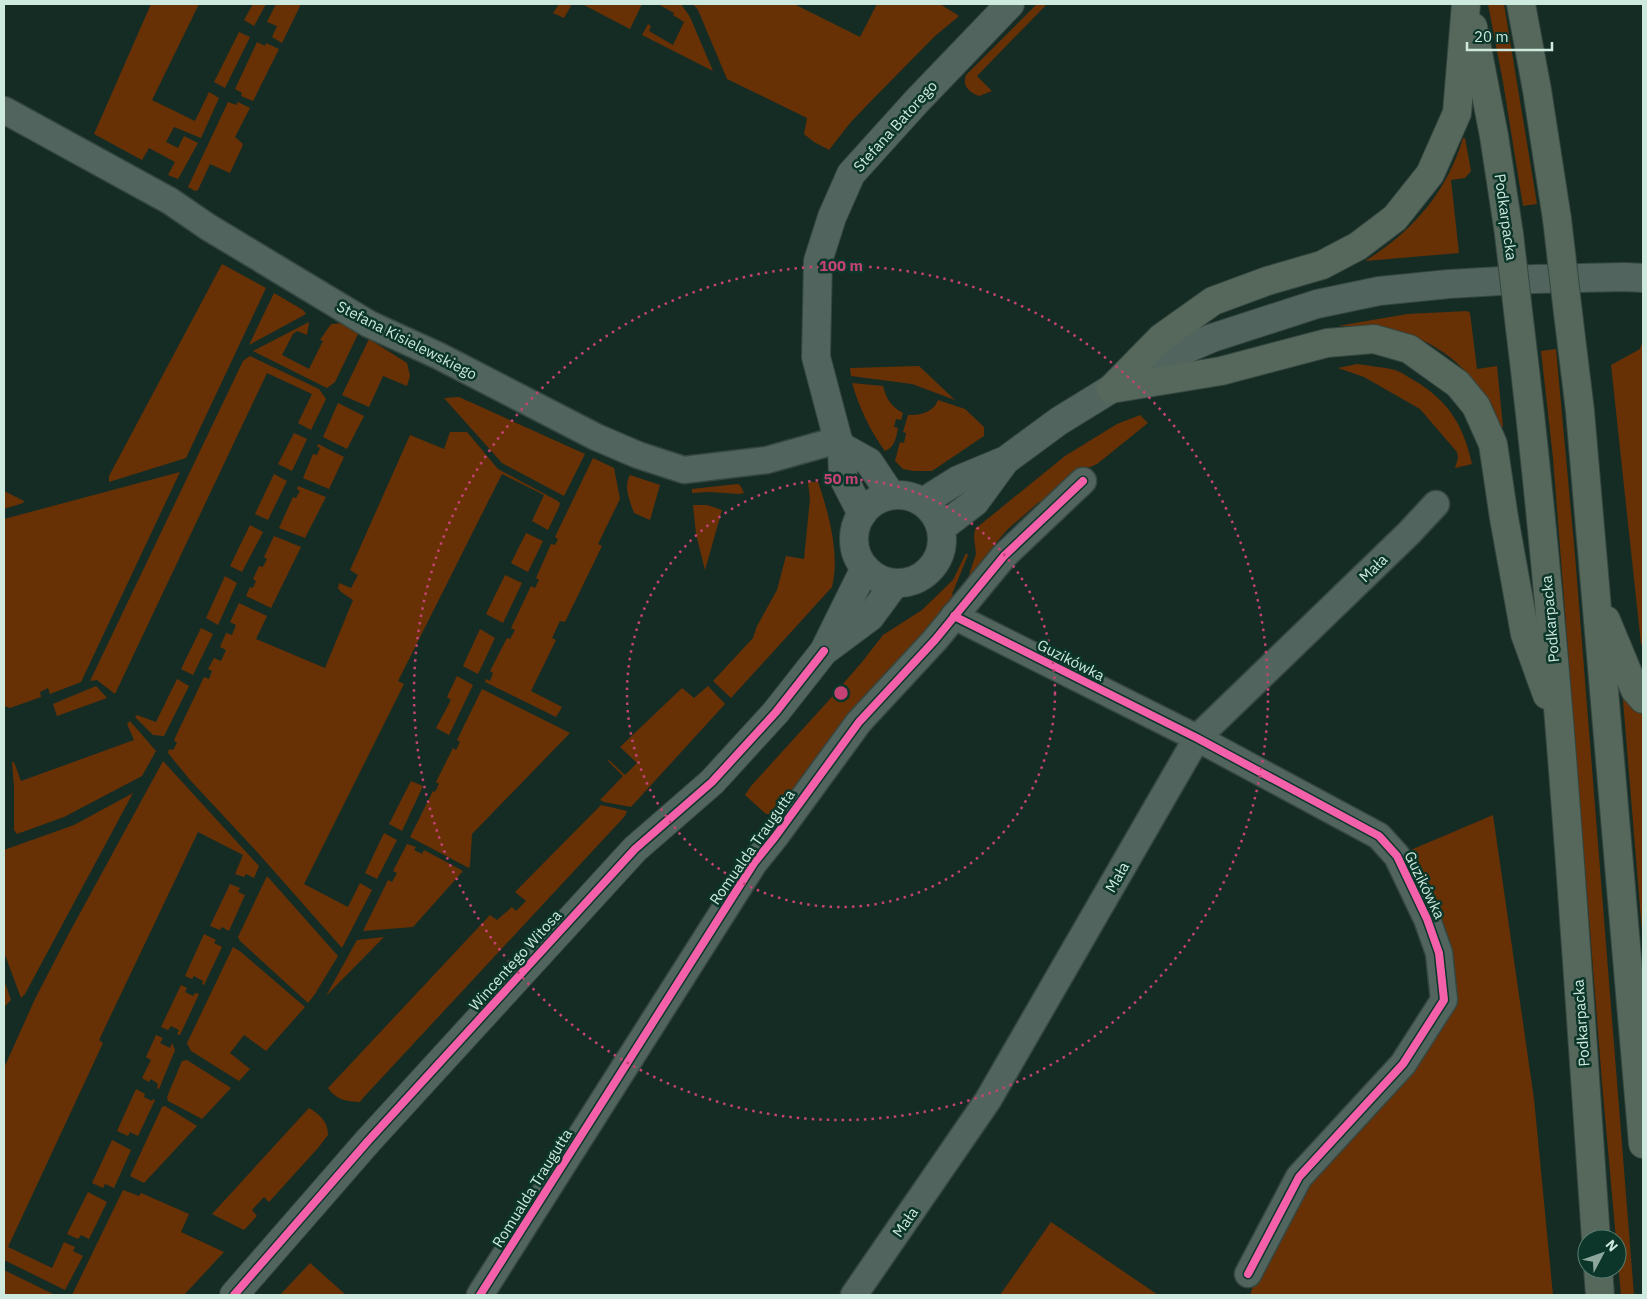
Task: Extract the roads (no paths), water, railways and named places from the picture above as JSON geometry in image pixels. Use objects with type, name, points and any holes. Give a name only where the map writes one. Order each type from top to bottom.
[{"type":"main road","name":"Podkarpacka","points":[[1468,4],[1494,136],[1509,234],[1536,460],[1560,729],[1595,1229]]},
{"type":"main road","points":[[1111,389],[1161,338],[1213,301],[1267,281],[1322,265],[1358,246],[1394,218],[1430,174],[1457,113],[1468,4]]},
{"type":"main road","points":[[1521,4],[1537,90],[1557,219],[1580,411],[1638,1067],[1643,1144]]},
{"type":"main road","points":[[1111,389],[1221,371],[1327,343],[1374,339],[1409,349],[1458,384],[1476,406],[1493,444],[1524,634],[1560,729]]},
{"type":"main road","points":[[1596,594],[1635,690],[1643,699]]},
{"type":"main road","points":[[1638,1067],[1643,1008]]},
{"type":"main road","points":[[1599,1279],[1600,1295]]},
{"type":"street","name":"Stefana Batorego","points":[[862,514],[843,477],[840,444],[816,357],[818,261],[832,217],[851,174],[916,102],[1010,4]]},
{"type":"street","name":"Stefana Kisielewskiego","points":[[4,110],[170,201],[208,227],[369,324],[439,356],[596,437],[638,455],[684,470],[766,460],[840,444]]},
{"type":"street","points":[[923,502],[958,480],[1006,460],[1059,420],[1165,358],[1212,338],[1317,304],[1379,290],[1449,284],[1535,279],[1643,278]]},
{"type":"street","points":[[840,444],[869,462],[891,495]]},
{"type":"street","points":[[941,528],[975,502],[1006,460]]},
{"type":"street","name":"Romualda Traugutta","points":[[480,1295],[754,863],[859,722],[935,640],[1004,556],[1083,481]]},
{"type":"street","points":[[907,495],[923,502],[936,514],[943,542],[940,555],[932,567],[922,577],[909,582],[895,583],[881,579],[870,572],[861,562],[855,550],[854,536],[857,523],[862,514],[874,502],[884,496],[907,495]]},
{"type":"street","name":"Mała","points":[[854,1295],[988,1100],[1197,738],[1409,533],[1436,504]]},
{"type":"street","name":"Wincentego Witosa","points":[[234,1295],[368,1141],[635,848],[712,782],[776,712],[824,651],[866,568]]},
{"type":"street","name":"Wincentego Witosa","points":[[824,651],[870,617],[895,583]]},
{"type":"street","name":"Guzikówka","points":[[954,616],[1197,738],[1379,836],[1397,856],[1427,919],[1439,953],[1444,1000],[1403,1064],[1299,1177],[1248,1274]]}]
